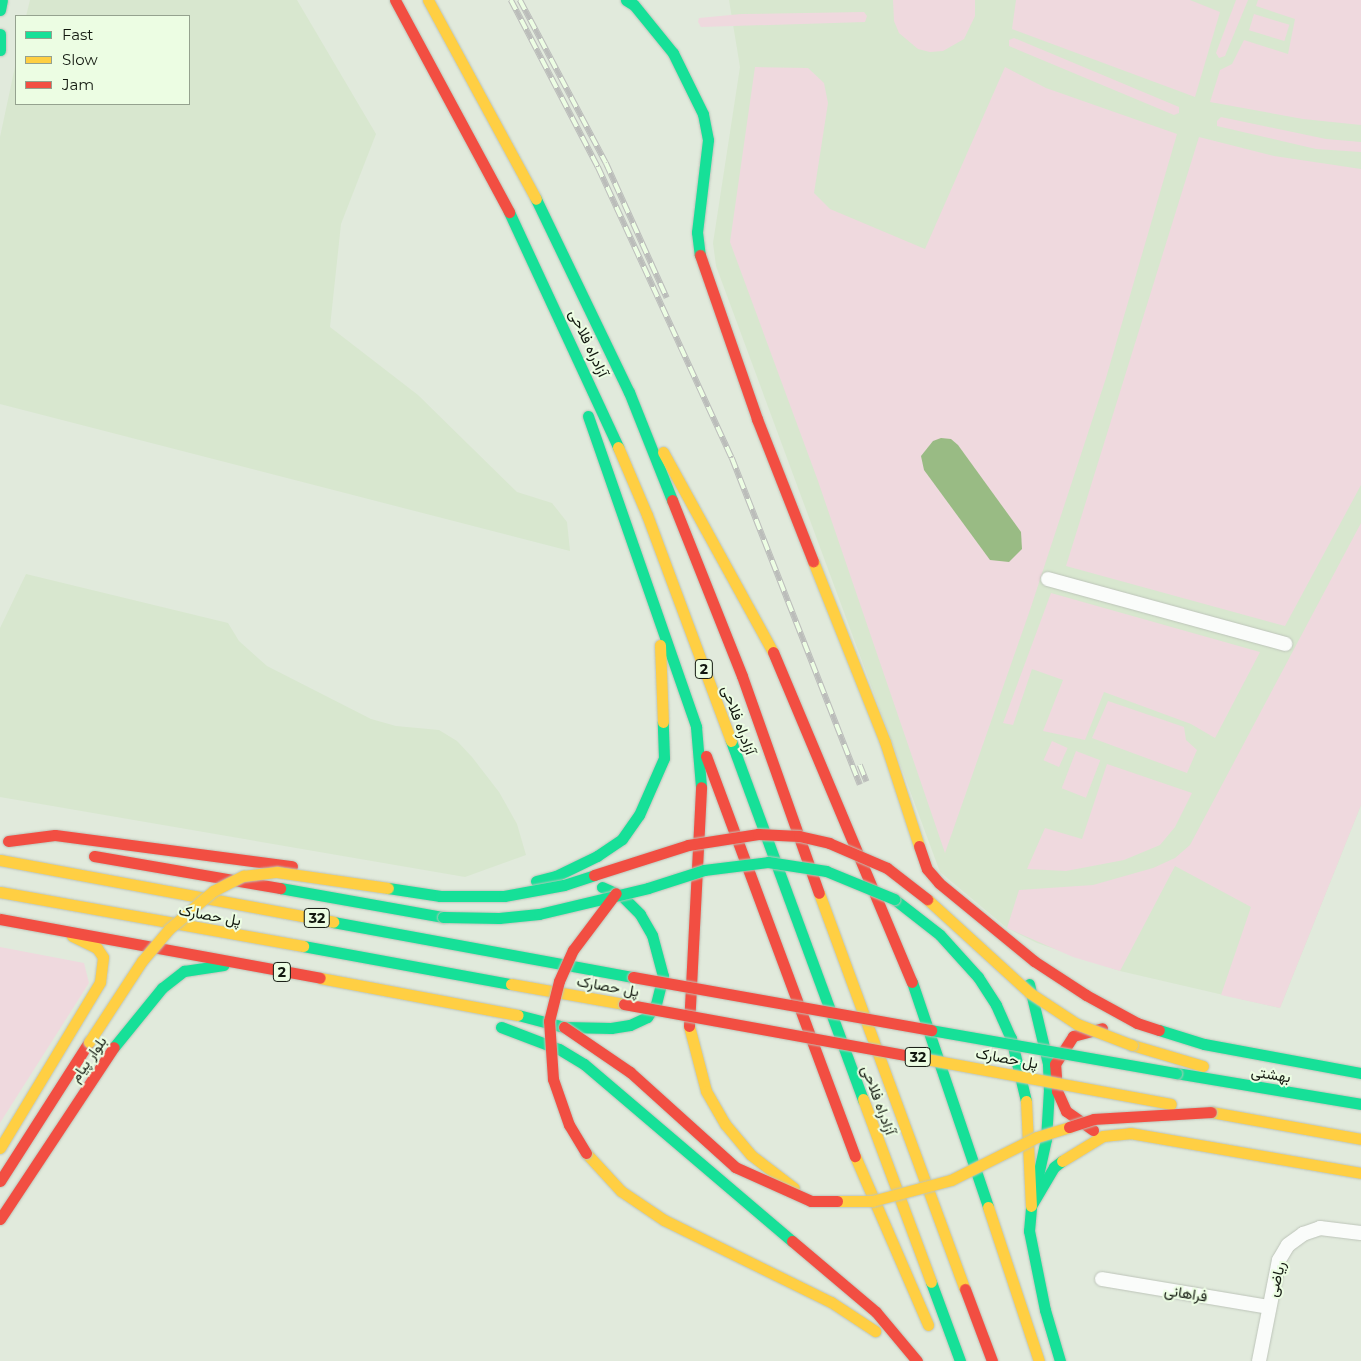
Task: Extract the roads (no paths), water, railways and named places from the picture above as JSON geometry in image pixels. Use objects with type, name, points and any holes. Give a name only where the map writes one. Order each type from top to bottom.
[{"type":"main road","points":[[0,10],[2,0]]},
{"type":"main road","name":"آزادراه فلاحی","points":[[395,0],[462,118],[528,251],[594,389],[647,515],[960,1361]]},
{"type":"main road","name":"آزادراه فلاحی","points":[[428,0],[545,217],[630,392],[742,676],[798,836],[992,1361]]},
{"type":"main road","points":[[626,0],[634,5],[673,53],[703,114],[708,140],[697,232],[701,263],[757,418],[886,742],[927,868],[939,883],[1011,942],[1068,984],[1137,1023],[1204,1044],[1361,1073]]},
{"type":"main road","points":[[0,34],[0,50]]},
{"type":"main road","points":[[528,251],[659,615],[696,727],[838,1116],[931,1334]]},
{"type":"main road","points":[[630,392],[766,638],[840,806],[917,995],[1039,1361]]},
{"type":"main road","points":[[4,840],[55,835],[482,890],[517,886],[556,876],[597,856],[622,839],[639,815],[664,758],[659,615]]},
{"type":"main road","points":[[696,727],[700,801],[689,1032],[706,1091],[725,1124],[751,1156],[811,1201]]},
{"type":"main road","points":[[0,1181],[142,961],[169,929],[213,891],[243,876],[277,872],[421,894],[489,898],[564,885],[668,852],[734,836],[780,835],[829,843],[863,856],[920,891],[1005,971],[1054,1010],[1077,1024],[1132,1045],[1275,1090]]},
{"type":"main road","points":[[4,840],[47,848]]},
{"type":"main road","points":[[668,852],[633,878],[600,910],[573,950],[559,981],[549,1021],[549,1057],[553,1079],[565,1116],[586,1154],[621,1191],[664,1220],[831,1302],[864,1322],[908,1361]]},
{"type":"main road","points":[[85,854],[443,917],[499,918],[539,914],[648,888],[704,870],[761,862],[826,871],[894,900],[940,935],[978,977],[996,1005],[1011,1038],[1025,1090],[1032,1206]]},
{"type":"main road","name":"پل حصارک","points":[[0,860],[633,977],[1176,1073]]},
{"type":"main road","points":[[556,876],[592,882],[622,896],[640,914],[652,934],[663,976],[656,1004],[647,1017],[630,1025],[611,1028],[564,1028]]},
{"type":"main road","name":"پل حصارک","points":[[0,892],[1211,1112]]},
{"type":"main road","name":"2","points":[[0,918],[64,932],[515,1014],[564,1028]]},
{"type":"main road","name":"بلوار پیام","points":[[0,1148],[100,982],[103,957],[97,948],[64,932]]},
{"type":"main road","points":[[1011,942],[1030,986],[1048,1064],[1049,1116],[1029,1231],[1045,1310],[1060,1361]]},
{"type":"main road","name":"بلوار پیام","points":[[0,1219],[113,1048],[148,1004],[172,978],[184,971],[203,966],[236,964]]},
{"type":"main road","points":[[100,982],[106,995],[118,1006],[134,1008],[148,1004]]},
{"type":"main road","points":[[431,998],[473,1019]]},
{"type":"main road","points":[[78,1020],[92,1015],[106,1020],[114,1033],[113,1048]]},
{"type":"main road","points":[[1103,1136],[1066,1112],[1057,1091],[1055,1064],[1073,1036],[1111,1026],[1137,1023]]},
{"type":"main road","points":[[491,1024],[519,1031],[584,1064],[876,1312],[917,1361]]},
{"type":"main road","points":[[564,1028],[630,1072],[735,1166],[811,1201],[872,1201],[913,1192],[951,1180],[1037,1137],[1094,1119],[1211,1112]]},
{"type":"main road","name":"بهشتى","points":[[1176,1073],[1361,1104]]},
{"type":"main road","name":"32","points":[[1211,1112],[1361,1139]]},
{"type":"main road","points":[[1032,1206],[1054,1167],[1103,1136],[1130,1133],[1361,1173]]},
{"type":"street","points":[[1048,579],[1285,644]]},
{"type":"street","name":"ریاضی","points":[[1259,1361],[1279,1260],[1288,1245],[1303,1234],[1320,1228],[1361,1233]]},
{"type":"street","name":"فراهانی","points":[[1102,1279],[1270,1307]]},
{"type":"railway","points":[[511,0],[598,167],[732,458],[860,785]]},
{"type":"railway","points":[[520,0],[606,163],[667,298]]},
{"type":"railway","points":[[860,765],[867,782]]}]
